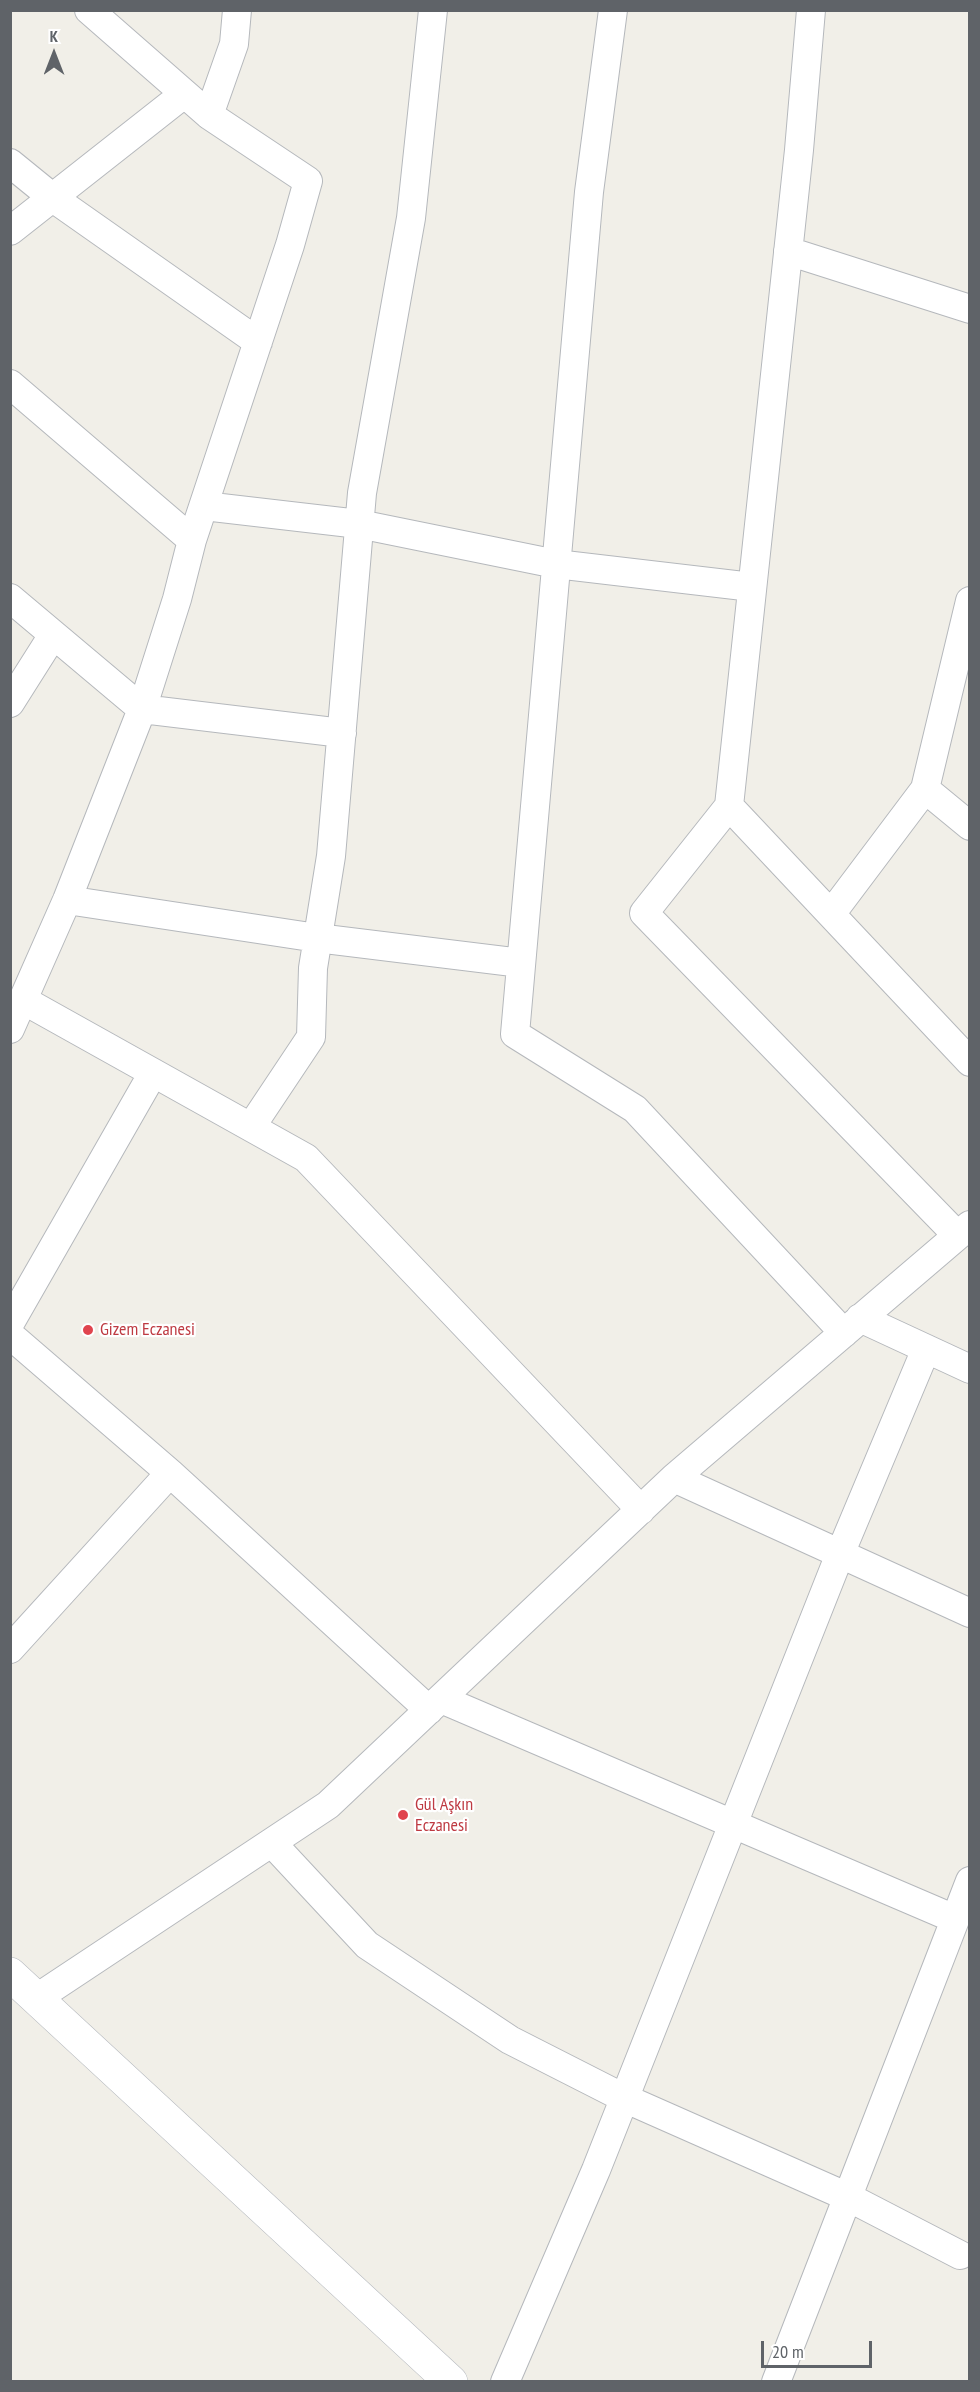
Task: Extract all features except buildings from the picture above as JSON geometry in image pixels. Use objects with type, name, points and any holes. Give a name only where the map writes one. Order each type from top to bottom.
[{"type":"main road","points":[[10,1974],[451,2382]]},
{"type":"street","points":[[10,1029],[67,900],[142,709],[177,599],[192,540],[290,244],[308,181],[209,115],[89,10]]},
{"type":"street","points":[[209,115],[234,44],[237,10]]},
{"type":"street","points":[[251,1128],[311,1038],[313,968],[331,856],[362,493],[411,218],[433,10]]},
{"type":"street","points":[[613,10],[589,192],[515,1034],[635,1108],[852,1326],[926,1348],[969,1369]]},
{"type":"street","points":[[37,1998],[328,1805],[674,1478],[963,1230],[644,913],[729,806],[788,251],[811,10]]},
{"type":"street","points":[[10,231],[184,94]]},
{"type":"street","points":[[10,163],[53,198],[258,342]]},
{"type":"street","points":[[788,251],[969,309]]},
{"type":"street","points":[[10,384],[192,540]]},
{"type":"street","points":[[204,506],[359,524],[556,564],[752,587]]},
{"type":"street","points":[[10,598],[142,709],[342,733]]},
{"type":"street","points":[[831,914],[925,789],[969,601]]},
{"type":"street","points":[[10,704],[53,634]]},
{"type":"street","points":[[925,789],[969,826]]},
{"type":"street","points":[[729,806],[969,1062]]},
{"type":"street","points":[[67,900],[318,938],[521,963]]},
{"type":"street","points":[[23,999],[306,1158],[641,1510]]},
{"type":"street","points":[[10,1323],[153,1073]]},
{"type":"street","points":[[10,1335],[435,1705],[734,1822],[955,1919]]},
{"type":"street","points":[[505,2382],[596,2170],[840,1554],[926,1348]]},
{"type":"street","points":[[10,1649],[170,1473]]},
{"type":"street","points":[[674,1478],[969,1613]]},
{"type":"street","points":[[272,1843],[367,1945],[510,2040],[624,2098],[848,2197],[960,2255]]},
{"type":"street","points":[[776,2382],[969,1881]]},
{"type":"place","name":"Gizem Eczanesi","points":[[88,1330]]},
{"type":"place","name":"Gül Aşkın Eczanesi","points":[[403,1815]]}]
